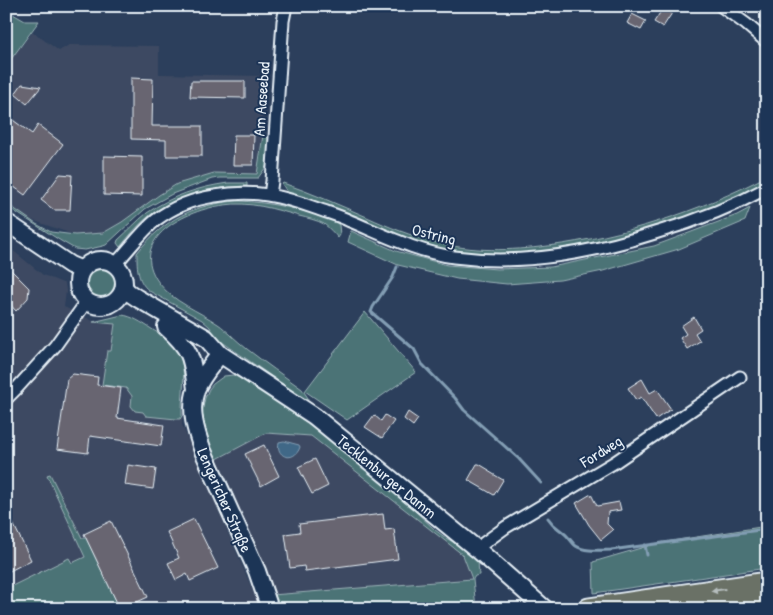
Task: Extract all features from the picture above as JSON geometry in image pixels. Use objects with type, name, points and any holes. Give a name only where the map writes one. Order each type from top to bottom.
[{"type":"highway","points":[[589,609],[767,583]]},
{"type":"highway","points":[[713,609],[767,601]]},
{"type":"main road","points":[[6,222],[70,265],[82,270]]},
{"type":"main road","points":[[94,261],[109,261],[115,264],[123,274],[124,287],[122,293],[114,302],[108,305],[94,305],[87,301],[82,296],[78,284],[82,270],[94,261]]},
{"type":"main road","name":"Tecklenburger Damm","points":[[124,287],[137,298],[206,338],[220,354]]},
{"type":"main road","name":"Tecklenburger Damm","points":[[114,302],[131,306],[200,347],[220,354],[314,416],[478,550],[545,609]]},
{"type":"main road","name":"Lengericher Straße","points":[[166,327],[179,338],[188,350],[193,366],[196,389],[193,411],[197,436],[257,571],[270,609]]},
{"type":"main road","name":"Lengericher Straße","points":[[196,389],[220,354]]},
{"type":"street","name":"Am Aaseebad","points":[[270,195],[283,21],[286,6]]},
{"type":"street","points":[[721,6],[767,42]]},
{"type":"street","name":"Ostring","points":[[115,264],[144,231],[158,219],[192,201],[227,194],[250,193],[270,195],[295,201],[348,220],[399,242],[452,257],[509,260],[569,254],[628,242],[693,222],[746,200],[767,188]]},
{"type":"street","points":[[6,399],[55,346],[87,301]]},
{"type":"street","name":"Fordweg","points":[[478,550],[506,527],[615,462],[740,377]]},
{"type":"shaded area","points":[[33,32],[59,51],[69,45],[159,46],[159,74],[265,76],[263,135],[257,174],[232,173],[177,184],[103,233],[75,235],[29,219],[6,203],[6,64]]},
{"type":"shaded area","points":[[6,245],[43,275],[65,284],[64,307],[93,321],[126,315],[168,340],[178,353],[182,360],[184,373],[182,425],[258,603],[196,609],[6,609]]},
{"type":"shaded area","points":[[266,433],[311,436],[463,555],[473,579],[272,595],[250,531],[217,459]]},
{"type":"shaded area","points":[[284,441],[299,445],[300,447],[294,455],[290,457],[280,452],[279,442]]},
{"type":"green space","points":[[6,10],[25,21],[39,21],[6,66]]},
{"type":"green space","points":[[263,135],[271,140],[268,164],[258,178],[212,179],[172,194],[145,209],[103,246],[85,250],[75,249],[6,206],[6,203],[51,232],[75,235],[103,233],[177,184],[214,173],[257,174]]},
{"type":"green space","points":[[767,176],[767,183],[721,205],[648,230],[558,249],[498,255],[453,251],[413,240],[310,200],[294,196],[282,184],[426,240],[463,248],[505,250],[576,242],[632,229],[714,201]]},
{"type":"green space","points":[[228,183],[247,183],[247,186],[208,190],[171,203],[145,219],[120,247],[117,243],[143,216],[156,207],[196,190]]},
{"type":"green space","points":[[238,201],[278,205],[326,218],[339,225],[340,235],[338,238],[324,224],[318,221],[262,206],[224,205],[194,213],[178,220],[165,229],[155,240],[150,253],[151,267],[159,283],[171,296],[220,325],[247,349],[302,389],[308,398],[307,401],[215,337],[210,327],[202,320],[151,292],[140,279],[137,253],[147,241],[169,222],[194,210]]},
{"type":"green space","points":[[750,208],[745,221],[679,249],[603,271],[560,280],[507,284],[457,279],[398,265],[348,242],[351,231],[396,251],[447,265],[497,269],[551,267],[654,246],[737,215]]},
{"type":"green space","points":[[101,267],[107,268],[112,272],[116,277],[116,289],[112,294],[107,298],[101,299],[95,298],[90,294],[86,289],[85,283],[86,277],[90,272],[95,268]]},
{"type":"green space","points":[[365,312],[416,372],[347,420],[305,391]]},
{"type":"green space","points":[[122,315],[137,320],[165,338],[175,347],[180,356],[183,375],[182,416],[180,419],[146,416],[143,412],[135,411],[131,406],[132,396],[126,388],[102,385],[107,351],[111,351],[115,324],[93,322]]},
{"type":"green space","points":[[233,375],[246,381],[316,429],[387,484],[435,530],[462,547],[478,561],[479,575],[473,579],[476,608],[277,609],[272,595],[472,579],[463,555],[311,436],[266,433],[217,459],[234,497],[231,498],[210,456],[201,417],[209,389],[224,376]]},
{"type":"green space","points":[[50,474],[82,538],[86,538],[120,609],[6,609],[6,589],[69,558],[72,563],[85,557],[47,475]]},
{"type":"green space","points":[[767,526],[767,568],[594,593],[593,562],[658,543]]},
{"type":"building","points":[[663,8],[672,13],[663,27],[654,22]]},
{"type":"building","points":[[632,14],[646,21],[641,30],[627,23]]},
{"type":"building","points":[[131,78],[153,79],[152,126],[202,126],[202,156],[166,156],[166,140],[131,139]]},
{"type":"building","points":[[191,81],[245,81],[245,98],[190,97]]},
{"type":"building","points":[[22,84],[41,87],[27,104],[15,94]]},
{"type":"building","points":[[6,115],[32,134],[38,125],[63,144],[25,195],[6,181]]},
{"type":"building","points":[[234,135],[254,135],[253,165],[233,165]]},
{"type":"building","points":[[104,156],[142,157],[142,196],[104,195]]},
{"type":"building","points":[[60,174],[72,175],[70,210],[54,210],[41,200]]},
{"type":"building","points":[[6,265],[29,288],[28,298],[16,311],[6,300]]},
{"type":"building","points":[[694,317],[701,329],[695,333],[700,341],[687,349],[680,338],[686,334],[681,326]]},
{"type":"building","points":[[73,374],[98,377],[97,385],[121,388],[117,418],[164,425],[161,446],[90,436],[88,453],[57,449],[67,379]]},
{"type":"building","points":[[642,379],[650,393],[657,389],[671,409],[656,419],[641,397],[636,400],[628,388]]},
{"type":"building","points":[[408,412],[418,419],[413,426],[404,419]]},
{"type":"building","points":[[374,415],[381,421],[385,415],[394,421],[382,438],[365,427]]},
{"type":"building","points":[[264,445],[279,476],[261,486],[245,454]]},
{"type":"building","points":[[315,459],[328,486],[312,494],[298,467]]},
{"type":"building","points":[[477,464],[503,480],[494,495],[468,480]]},
{"type":"building","points":[[128,465],[156,469],[153,489],[125,485]]},
{"type":"building","points":[[591,494],[597,506],[619,502],[621,510],[608,512],[607,524],[613,530],[601,540],[589,525],[576,503]]},
{"type":"building","points":[[6,509],[31,560],[6,573]]},
{"type":"building","points":[[383,514],[385,530],[394,529],[398,559],[305,571],[304,566],[290,568],[285,534],[300,532],[299,524]]},
{"type":"building","points":[[194,519],[218,568],[190,581],[187,574],[176,580],[168,563],[179,558],[167,532]]},
{"type":"building","points":[[111,521],[148,597],[122,609],[120,609],[84,534]]},
{"type":"waterway","points":[[397,267],[393,277],[371,312],[414,349],[422,364],[464,410],[519,459],[541,483]]},
{"type":"waterway","points":[[548,518],[576,546],[593,550],[611,550],[767,529]]},
{"type":"waterway","points":[[645,545],[647,555]]}]
